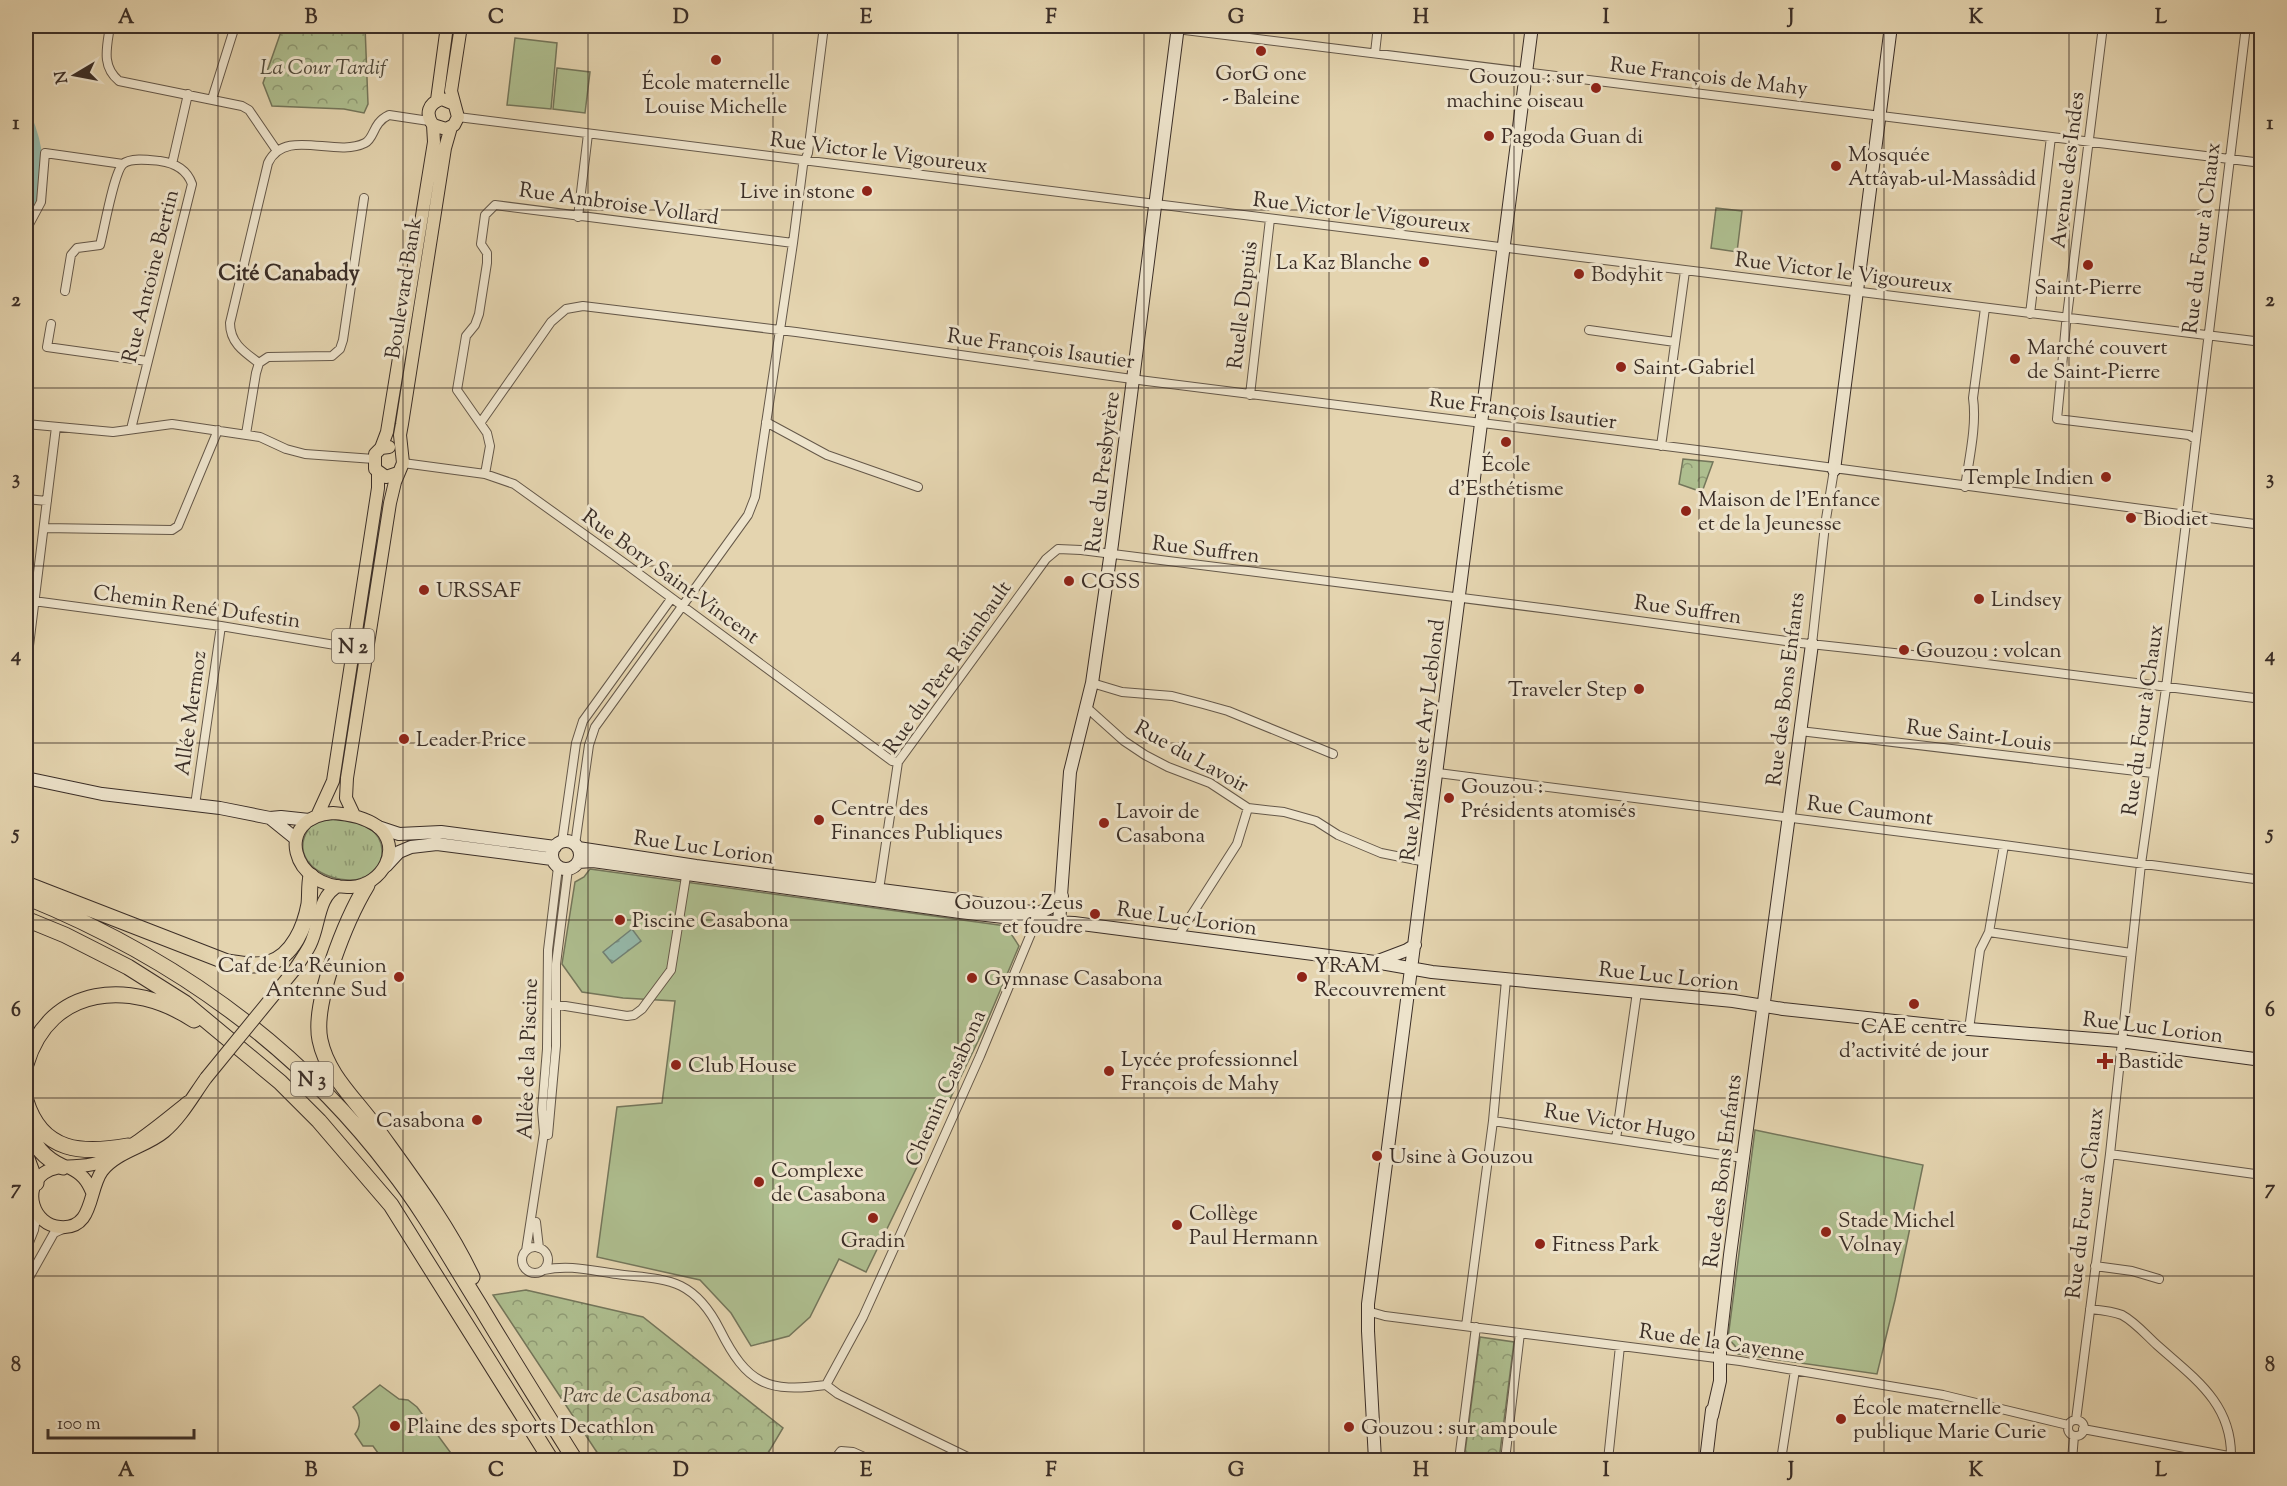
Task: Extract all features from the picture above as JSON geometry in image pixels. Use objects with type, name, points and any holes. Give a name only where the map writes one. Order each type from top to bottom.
[{"type":"highway","points":[[26,884],[227,962],[250,965],[270,963],[285,953],[298,938],[309,900],[311,876]]},
{"type":"highway","name":"N 3","points":[[367,885],[355,904],[322,997],[318,1020],[326,1060],[439,1217],[463,1258],[509,1356]]},
{"type":"highway","name":"N 3","points":[[26,897],[73,916],[111,935],[197,986],[237,1013],[318,1085],[391,1168],[422,1211],[575,1461]]},
{"type":"highway","name":"N 3","points":[[26,920],[65,935],[129,968],[185,1003],[238,1046],[319,1121],[390,1205],[550,1461]]},
{"type":"highway","name":"N 3","points":[[26,1064],[29,1053],[44,1028],[66,1009],[84,999],[120,993],[167,1005],[238,1046]]},
{"type":"highway","points":[[26,1101],[37,1125],[53,1140],[93,1151],[128,1146]]},
{"type":"highway","points":[[26,1126],[42,1154],[49,1161],[66,1167]]},
{"type":"highway","points":[[26,1156],[36,1183]]},
{"type":"main road","points":[[447,26],[437,100],[428,111],[431,123],[441,129],[454,122],[451,91],[461,26]]},
{"type":"main road","points":[[437,100],[446,100],[454,104]]},
{"type":"main road","name":"Boulevard Bank","points":[[354,815],[346,798],[347,780],[390,503],[401,464],[402,424],[445,148],[454,122]]},
{"type":"main road","name":"Boulevard Bank","points":[[377,453],[387,432],[434,142],[431,123]]},
{"type":"main road","points":[[377,453],[395,448],[401,464],[390,477],[378,473]]},
{"type":"main road","name":"N 2","points":[[297,839],[304,825],[313,818],[333,781],[378,488],[378,473],[375,469],[377,453]]},
{"type":"main road","points":[[297,839],[296,849],[299,863],[311,876],[338,886],[351,887],[367,885],[376,880],[386,866],[388,847],[386,836],[378,827],[354,815],[333,813],[313,818]]},
{"type":"main road","points":[[311,876],[317,922]]},
{"type":"main road","points":[[92,1192],[103,1170],[109,1164],[147,1144],[164,1132],[179,1116],[295,969],[310,945],[324,900],[332,889],[338,886]]},
{"type":"main road","points":[[66,1167],[81,1173],[88,1181],[92,1192],[92,1204],[87,1215],[78,1223],[67,1227],[50,1225],[37,1213],[32,1198],[36,1183],[47,1171],[66,1167],[97,1163],[149,1133],[188,1102]]},
{"type":"street","points":[[110,26],[106,62],[110,74],[119,81],[212,99],[249,110],[277,151]]},
{"type":"street","points":[[212,99],[235,26]]},
{"type":"street","points":[[671,599],[583,721],[576,743],[562,858],[580,856],[576,846],[589,745],[595,727],[748,515],[754,497],[808,153],[824,26]]},
{"type":"street","name":"Rue François de Mahy","points":[[1152,26],[1178,27],[2262,163]]},
{"type":"street","points":[[1375,53],[1378,26]]},
{"type":"street","name":"Rue Marius et Ary Leblond","points":[[1375,1461],[1367,1311],[1532,26]]},
{"type":"street","name":"Rue des Bons Enfants","points":[[1706,1461],[1743,1158],[1891,26]]},
{"type":"street","name":"Avenue des Indes","points":[[2103,26],[2067,318],[2057,419],[2189,435],[2195,439]]},
{"type":"street","name":"Rue du Four à Chaux","points":[[2076,1420],[2110,1154],[2120,1041],[2141,864],[2166,688],[2185,515],[2246,26]]},
{"type":"street","name":"Rue du Presbytère","points":[[1059,920],[1070,772],[1092,683],[1111,555],[1178,27]]},
{"type":"street","points":[[172,164],[188,94]]},
{"type":"street","points":[[259,363],[235,343],[230,333],[230,323],[268,163],[273,153],[294,145],[344,147],[365,143],[377,123],[389,115],[431,123]]},
{"type":"street","name":"Rue Victor le Vigoureux","points":[[454,122],[588,134],[2262,342]]},
{"type":"street","points":[[578,217],[588,134]]},
{"type":"street","points":[[2030,314],[2051,137]]},
{"type":"street","name":"Rue Antoine Bertin","points":[[26,230],[41,202],[45,153],[123,164],[132,160],[162,161],[188,174],[192,184],[131,429]]},
{"type":"street","points":[[65,291],[71,255],[77,248],[100,245],[117,175],[123,164]]},
{"type":"street","points":[[246,434],[259,363],[268,357],[332,356],[340,349],[344,340],[364,198]]},
{"type":"street","name":"Rue Ambroise Vollard","points":[[481,422],[458,390],[466,336],[475,325],[479,314],[487,263],[486,253],[481,244],[485,215],[495,205],[793,243]]},
{"type":"street","name":"Ruelle Dupuis","points":[[1250,394],[1270,219]]},
{"type":"street","points":[[1661,446],[1685,271]]},
{"type":"street","name":"Rue François Isautier","points":[[481,422],[551,322],[566,309],[583,306],[2262,525]]},
{"type":"street","points":[[1965,487],[1974,404],[1972,398],[1985,308]]},
{"type":"street","points":[[51,324],[47,347],[147,361]]},
{"type":"street","points":[[1589,330],[1675,342]]},
{"type":"street","points":[[481,422],[490,446],[485,474]]},
{"type":"street","points":[[766,422],[827,455],[918,487]]},
{"type":"street","points":[[26,424],[94,431],[172,424],[246,434],[306,454],[377,453]]},
{"type":"street","points":[[26,670],[56,427]]},
{"type":"street","points":[[44,528],[172,530],[178,526],[218,430]]},
{"type":"street","name":"Rue Bory Saint-Vincent","points":[[401,464],[485,474],[514,484],[892,762],[897,762]]},
{"type":"street","points":[[26,499],[47,501]]},
{"type":"street","name":"Rue du Père Raimbault","points":[[877,890],[880,883],[897,762],[1046,558],[1058,549],[1111,555]]},
{"type":"street","name":"Rue Suffren","points":[[1111,555],[2262,699]]},
{"type":"street","name":"Chemin René Dufestin","points":[[26,600],[221,626],[353,648]]},
{"type":"street","name":"Allée Mermoz","points":[[195,805],[221,626]]},
{"type":"street","points":[[1092,683],[1122,692],[1172,696],[1228,711],[1333,754]]},
{"type":"street","name":"Rue du Lavoir","points":[[1085,706],[1124,741],[1145,755],[1168,767],[1210,783],[1248,808],[1284,812],[1316,821],[1338,835],[1381,853],[1426,862]]},
{"type":"street","name":"Rue Saint-Louis","points":[[1800,731],[2153,773]]},
{"type":"street","name":"Rue Caumont","points":[[1437,773],[2262,880]]},
{"type":"street","points":[[26,778],[102,794],[195,805],[270,818],[313,818]]},
{"type":"street","points":[[1178,936],[1237,844],[1248,808]]},
{"type":"street","points":[[270,818],[297,839]]},
{"type":"street","name":"Rue Luc Lorion","points":[[378,827],[399,834],[441,832],[562,858]]},
{"type":"street","name":"Rue Luc Lorion","points":[[562,858],[570,842],[576,846],[687,870],[960,912],[1037,917],[1506,980],[1637,992],[1969,1029],[2120,1041],[2262,1060]]},
{"type":"street","name":"Rue Luc Lorion","points":[[386,866],[399,852],[411,847],[437,844],[877,890],[959,900],[1037,917]]},
{"type":"street","points":[[1969,1029],[1980,950],[1989,932],[2004,845]]},
{"type":"street","name":"Allée de la Piscine","points":[[526,1251],[544,1133],[542,1110],[549,992],[548,950],[562,858]]},
{"type":"street","name":"Allée de la Piscine","points":[[539,1248],[536,1222],[548,1133],[556,1046],[556,963],[562,858]]},
{"type":"street","points":[[549,992],[552,1004],[556,1006],[627,1016],[634,1015],[642,1009],[671,969],[687,870]]},
{"type":"street","points":[[864,897],[877,890]]},
{"type":"street","points":[[1037,917],[1062,896]]},
{"type":"street","name":"Chemin Casabona","points":[[826,1385],[886,1265],[975,1067],[1037,917]]},
{"type":"street","points":[[1989,932],[2131,952]]},
{"type":"street","points":[[1375,962],[1395,956],[1415,945]]},
{"type":"street","points":[[1459,1461],[1506,980]]},
{"type":"street","points":[[1616,1138],[1637,992]]},
{"type":"street","name":"Rue Victor Hugo","points":[[1493,1121],[1743,1158]]},
{"type":"street","points":[[2110,1154],[2262,1176]]},
{"type":"street","points":[[26,1250],[34,1230],[37,1213]]},
{"type":"street","points":[[26,1283],[54,1233],[67,1227]]},
{"type":"street","points":[[568,1267],[548,1257],[539,1248],[530,1248],[522,1259],[527,1271],[536,1274],[544,1270],[568,1267],[681,1286],[705,1305],[732,1355],[751,1375],[764,1383],[778,1388],[793,1389],[826,1385],[838,1395],[974,1461]]},
{"type":"street","points":[[544,1270],[547,1267],[548,1257]]},
{"type":"street","points":[[2095,1266],[2132,1271],[2159,1279]]},
{"type":"street","points":[[2090,1309],[2121,1315],[2206,1389],[2221,1409],[2227,1424],[2231,1441],[2231,1457]]},
{"type":"street","name":"Rue de la Cayenne","points":[[1367,1311],[1385,1316],[1719,1358],[1795,1370],[1943,1395],[2068,1425]]},
{"type":"street","points":[[1505,1461],[1520,1333]]},
{"type":"street","points":[[1608,1461],[1620,1346]]},
{"type":"street","points":[[1781,1461],[1795,1370]]},
{"type":"street","points":[[2074,1436],[2069,1432],[2068,1425],[2076,1420],[2082,1423],[2084,1429]]},
{"type":"street","points":[[2084,1429],[2250,1461]]},
{"type":"street","points":[[2074,1436],[2080,1434],[2084,1429]]},
{"type":"street","points":[[2072,1461],[2074,1436]]},
{"type":"street","points":[[834,1461],[841,1451],[847,1450],[871,1461]]},
{"type":"green space","name":"La Cour Tardif","points":[[283,26],[365,26],[368,104],[364,113],[344,109],[272,106],[263,83]]},
{"type":"green space","points":[[515,38],[557,43],[551,109],[507,105]]},
{"type":"green space","points":[[557,68],[590,72],[585,113],[553,109]]},
{"type":"green space","points":[[1716,208],[1742,211],[1737,252],[1711,248]]},
{"type":"green space","points":[[1683,459],[1713,462],[1702,492],[1679,484]]},
{"type":"green space","points":[[342,818],[368,828],[378,836],[381,843],[382,850],[378,867],[366,877],[349,880],[331,877],[315,868],[305,856],[304,840],[315,821]]},
{"type":"green space","name":"Complexe de Casabona","points":[[590,869],[1006,926],[1019,946],[983,1031],[866,1272],[839,1259],[810,1317],[789,1336],[751,1346],[731,1313],[700,1280],[597,1257],[617,1107],[662,1103],[675,1001],[623,998],[582,992],[562,964],[575,882],[584,877]]},
{"type":"green space","name":"Stade Michel Volnay","points":[[1755,1130],[1923,1165],[1877,1374],[1738,1354],[1728,1338]]},
{"type":"green space","name":"Parc de Casabona","points":[[526,1290],[643,1317],[783,1428],[764,1460],[602,1460],[493,1295]]},
{"type":"green space","points":[[1480,1337],[1514,1342],[1499,1460],[1464,1460]]},
{"type":"green space","name":"Plaine des sports Decathlon","points":[[380,1385],[399,1399],[408,1400],[417,1407],[456,1460],[383,1460],[373,1446],[363,1446],[355,1434],[359,1428],[359,1420],[353,1407]]},
{"type":"water","points":[[632,929],[641,941],[612,963],[603,952]]},
{"type":"waterway","points":[[26,116],[31,128],[38,163],[32,215]]},
{"type":"place","name":"GorG one - Baleine","points":[[1261,51]]},
{"type":"place","name":"École maternelle Louise Michelle","points":[[716,60]]},
{"type":"place","name":"Gouzou : sur machine oiseau","points":[[1596,88]]},
{"type":"place","name":"Pagoda Guan di","points":[[1489,136]]},
{"type":"place","name":"Mosquée Attâyab-ul-Massâdid","points":[[1836,166]]},
{"type":"place","name":"Live in stone","points":[[867,191]]},
{"type":"place","name":"La Kaz Blanche","points":[[1424,262]]},
{"type":"place","name":"Saint-Pierre","points":[[2088,265]]},
{"type":"place","name":"Bodyhit","points":[[1579,274]]},
{"type":"place","name":"Marché couvert de Saint-Pierre","points":[[2015,359]]},
{"type":"place","name":"Saint-Gabriel","points":[[1621,367]]},
{"type":"place","name":"École d'Esthétisme","points":[[1506,442]]},
{"type":"place","name":"Temple Indien","points":[[2106,477]]},
{"type":"place","name":"Maison de l'Enfance et de la Jeunesse","points":[[1686,511]]},
{"type":"place","name":"Biodiet","points":[[2131,518]]},
{"type":"place","name":"CGSS","points":[[1069,581]]},
{"type":"place","name":"URSSAF","points":[[424,590]]},
{"type":"place","name":"Lindsey","points":[[1979,599]]},
{"type":"place","name":"Gouzou : volcan","points":[[1904,650]]},
{"type":"place","name":"Traveler Step","points":[[1639,689]]},
{"type":"place","name":"Leader Price","points":[[404,739]]},
{"type":"place","name":"Gouzou : Présidents atomisés","points":[[1449,798]]},
{"type":"place","name":"Centre des Finances Publiques","points":[[819,820]]},
{"type":"place","name":"Lavoir de Casabona","points":[[1104,823]]},
{"type":"place","name":"Gouzou : Zeus et foudre","points":[[1095,914]]},
{"type":"place","name":"Piscine Casabona","points":[[620,920]]},
{"type":"place","name":"Caf de La Réunion Antenne Sud","points":[[399,977]]},
{"type":"place","name":"YRAM Recouvrement","points":[[1302,977]]},
{"type":"place","name":"Gymnase Casabona","points":[[972,978]]},
{"type":"place","name":"CAE centre d'activité de jour","points":[[1914,1004]]},
{"type":"place","name":"Bastide","points":[[2105,1061]]},
{"type":"place","name":"Club House","points":[[676,1065]]},
{"type":"place","name":"Lycée professionnel François de Mahy","points":[[1109,1071]]},
{"type":"place","name":"Casabona","points":[[477,1120]]},
{"type":"place","name":"Usine à Gouzou","points":[[1377,1156]]},
{"type":"place","name":"Complexe de Casabona","points":[[759,1182]]},
{"type":"place","name":"Gradin","points":[[873,1218]]},
{"type":"place","name":"Collège Paul Hermann","points":[[1177,1225]]},
{"type":"place","name":"Stade Michel Volnay","points":[[1826,1232]]},
{"type":"place","name":"Fitness Park","points":[[1540,1244]]},
{"type":"place","name":"École maternelle publique Marie Curie","points":[[1841,1419]]},
{"type":"place","name":"Plaine des sports Decathlon","points":[[395,1426]]},
{"type":"place","name":"Gouzou : sur ampoule","points":[[1349,1427]]},
{"type":"district","name":"Cité Canabady","points":[[289,272]]}]
